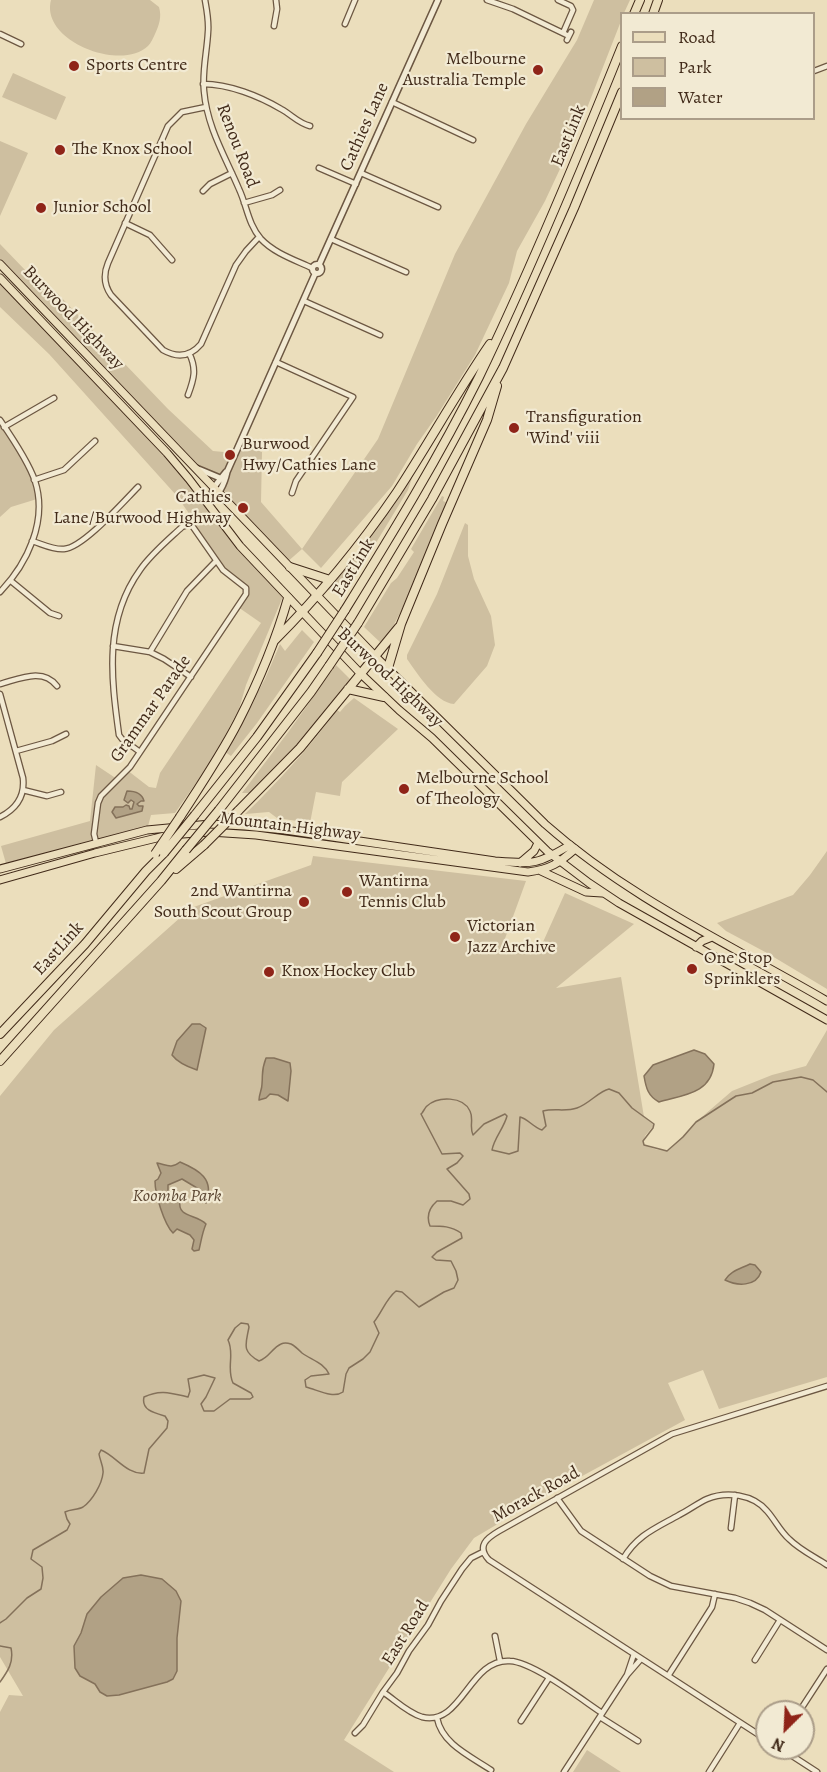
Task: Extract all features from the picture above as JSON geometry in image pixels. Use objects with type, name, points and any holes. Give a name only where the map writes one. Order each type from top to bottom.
[{"type":"highway","name":"EastLink","points":[[0,1035],[85,944],[159,853],[195,815],[258,737],[345,610],[438,453],[479,375],[561,196],[620,48]]},
{"type":"highway","name":"EastLink","points":[[0,1061],[161,881],[311,692],[358,623],[432,499],[503,368],[574,208],[620,94]]},
{"type":"highway","points":[[274,641],[330,580],[363,539],[397,492],[501,328]]},
{"type":"highway","points":[[388,668],[401,624],[487,420],[503,368]]},
{"type":"highway","points":[[290,567],[330,580]]},
{"type":"highway","points":[[159,853],[238,722],[274,641],[288,598]]},
{"type":"highway","points":[[161,881],[204,845],[300,748],[401,624]]},
{"type":"highway","points":[[348,689],[384,696]]},
{"type":"main road","name":"Burwood Highway","points":[[0,264],[375,656],[545,824],[627,887],[827,1001]]},
{"type":"main road","name":"Burwood Highway","points":[[0,278],[167,453],[240,546],[301,612],[360,673],[432,738],[538,843],[602,893],[827,1020]]},
{"type":"main road","points":[[167,453],[173,445]]},
{"type":"main road","name":"Mountain Highway","points":[[0,869],[96,842],[147,830],[186,825],[229,825],[285,830],[495,861],[537,862],[573,847]]},
{"type":"main road","name":"Mountain Highway","points":[[0,880],[169,835],[220,832],[519,871],[549,868],[560,862],[573,847]]},
{"type":"main road","points":[[95,853],[96,842]]},
{"type":"main road","points":[[520,862],[534,851],[538,843]]},
{"type":"main road","points":[[432,860],[433,851]]},
{"type":"main road","points":[[12,866],[16,876]]},
{"type":"main road","points":[[540,870],[586,892],[602,893]]},
{"type":"main road","points":[[696,947],[702,941],[712,937]]},
{"type":"street","name":"Renou Road","points":[[206,0],[208,30],[203,84],[213,133],[232,173],[249,220],[259,237],[274,250],[314,271]]},
{"type":"street","points":[[274,26],[276,0]]},
{"type":"street","points":[[345,24],[356,0]]},
{"type":"street","name":"Cathies Lane","points":[[314,271],[315,265],[319,265],[331,239],[438,0]]},
{"type":"street","points":[[487,0],[519,12],[569,36]]},
{"type":"street","points":[[558,0],[571,6],[573,10],[562,33]]},
{"type":"street","points":[[0,34],[21,44]]},
{"type":"street","points":[[203,84],[218,84],[250,95],[276,106],[298,122],[310,126]]},
{"type":"street","points":[[392,102],[472,140]]},
{"type":"street","points":[[206,106],[186,111],[170,123],[105,268],[104,279],[108,291],[163,350],[177,356],[189,353],[199,347],[236,265],[259,237]]},
{"type":"street","points":[[319,168],[356,184]]},
{"type":"street","points":[[361,172],[438,207]]},
{"type":"street","points":[[203,191],[210,183],[232,173]]},
{"type":"street","points":[[244,203],[272,195],[280,190]]},
{"type":"street","points":[[126,223],[150,235],[172,260]]},
{"type":"street","points":[[331,239],[406,272]]},
{"type":"street","points":[[216,490],[225,481],[226,472],[304,301],[314,271]]},
{"type":"street","points":[[304,301],[380,335]]},
{"type":"street","points":[[188,395],[195,373],[189,353]]},
{"type":"street","points":[[276,362],[353,397],[296,481],[292,493]]},
{"type":"street","points":[[4,427],[54,398]]},
{"type":"street","points":[[0,420],[34,480],[38,507],[32,541],[20,567],[0,592]]},
{"type":"street","points":[[34,480],[64,470],[95,441]]},
{"type":"street","points":[[194,467],[220,478]]},
{"type":"street","points":[[208,504],[220,478],[226,472]]},
{"type":"street","points":[[32,541],[56,549],[72,548],[138,487]]},
{"type":"street","points":[[140,752],[120,736],[112,685],[113,646],[117,619],[130,585],[147,560],[187,524],[193,526],[216,561],[187,591],[150,652]]},
{"type":"street","name":"Grammar Parade","points":[[96,842],[94,834],[101,796],[130,767],[246,594],[244,586],[225,572],[216,561]]},
{"type":"street","points":[[11,580],[50,612],[59,616]]},
{"type":"street","points":[[113,646],[150,652],[164,658],[191,677]]},
{"type":"street","points":[[0,684],[39,675],[51,679],[57,686]]},
{"type":"street","points":[[0,694],[6,726],[23,778],[23,790],[19,801],[13,809],[0,817]]},
{"type":"street","points":[[16,751],[52,741],[66,734]]},
{"type":"street","points":[[23,790],[46,796],[61,792]]},
{"type":"street","name":"Morack Road","points":[[483,1552],[485,1541],[491,1535],[672,1434],[827,1386]]},
{"type":"street","points":[[623,1560],[631,1546],[644,1534],[709,1499],[735,1495],[760,1505],[792,1542],[827,1565]]},
{"type":"street","points":[[731,1528],[735,1495]]},
{"type":"street","points":[[557,1498],[581,1531],[650,1576],[671,1586],[750,1603],[827,1650]]},
{"type":"street","points":[[483,1552],[489,1560],[755,1732]]},
{"type":"street","name":"East Road","points":[[356,1733],[398,1673],[409,1651],[428,1625],[467,1561],[483,1552]]},
{"type":"street","points":[[668,1676],[712,1607],[715,1594]]},
{"type":"street","points":[[755,1660],[780,1620]]},
{"type":"street","points":[[495,1636],[500,1661]]},
{"type":"street","points":[[564,1772],[627,1675],[634,1654]]},
{"type":"street","points":[[627,1675],[641,1659]]},
{"type":"street","points":[[383,1692],[420,1716],[437,1718],[451,1709],[488,1666],[500,1661],[527,1664],[638,1741]]},
{"type":"street","points":[[807,1700],[827,1669]]},
{"type":"street","points":[[521,1721],[549,1678]]},
{"type":"street","points":[[437,1718],[443,1734],[452,1744],[491,1770]]},
{"type":"street","points":[[709,1772],[740,1723]]},
{"type":"street","points":[[798,1760],[817,1772]]},
{"type":"green space","points":[[51,0],[150,0],[159,7],[160,21],[149,45],[136,53],[120,56],[103,54],[85,48],[58,28],[51,15]]},
{"type":"green space","points":[[594,0],[630,0],[624,12],[620,12],[620,24],[580,126],[545,201],[517,251],[509,283],[475,355],[392,486],[321,568],[302,549],[378,439],[455,254],[526,124],[577,40]]},
{"type":"green space","points":[[13,73],[66,97],[56,120],[2,97]]},
{"type":"green space","points":[[0,141],[28,153],[0,216]]},
{"type":"green space","points":[[0,244],[53,299],[56,292],[168,409],[213,451],[235,453],[240,442],[262,452],[261,502],[302,549],[286,563],[219,493],[225,481],[195,467],[0,264]]},
{"type":"green space","points":[[0,278],[167,453],[284,594],[246,685],[239,709],[212,760],[175,813],[151,815],[147,830],[7,867],[1,846],[90,821],[96,765],[117,779],[127,770],[149,787],[156,788],[160,773],[261,623],[238,607],[247,592],[226,573],[193,527],[187,524],[188,512],[176,495],[49,354],[0,307]]},
{"type":"green space","points":[[0,420],[32,474],[37,499],[11,507],[0,517]]},
{"type":"green space","points":[[410,476],[412,478],[408,490],[351,584],[346,586],[337,582],[329,590],[327,589],[361,547]]},
{"type":"green space","points":[[442,496],[443,501],[448,503],[401,611],[382,644],[364,627],[391,583],[397,578],[414,552],[411,549]]},
{"type":"green space","points":[[465,523],[468,525],[468,556],[474,579],[491,616],[495,645],[487,666],[454,704],[440,699],[434,693],[411,665],[407,655],[437,594]]},
{"type":"green space","points":[[302,630],[314,642],[231,756],[225,752],[265,679],[280,644],[285,651]]},
{"type":"green space","points":[[336,665],[351,680],[301,743],[254,793],[242,793],[289,731]]},
{"type":"green space","points":[[354,698],[398,729],[342,782],[340,796],[316,792],[310,823],[277,818],[269,812],[245,814],[293,764],[337,710],[340,712]]},
{"type":"green space","points":[[827,851],[827,989],[726,931],[717,923],[793,895]]},
{"type":"green space","name":"Koomba Park","points":[[313,856],[526,881],[503,944],[518,950],[521,944],[539,951],[565,893],[634,924],[556,988],[621,977],[644,1117],[654,1125],[645,1136],[643,1143],[652,1148],[669,1150],[696,1122],[732,1091],[772,1075],[806,1066],[827,1030],[827,1377],[719,1409],[703,1370],[668,1383],[685,1420],[540,1499],[474,1538],[451,1569],[344,1740],[394,1772],[0,1772],[0,1712],[9,1695],[23,1696],[0,1657],[0,1096],[54,1030],[191,908],[311,865]]},
{"type":"green space","points":[[587,1750],[621,1772],[573,1772]]},
{"type":"water","points":[[127,791],[142,796],[144,801],[137,804],[143,806],[142,811],[116,818],[112,812],[115,807],[126,805],[132,809],[134,802],[131,800],[128,803],[124,800]]},
{"type":"water","points":[[192,1024],[200,1024],[206,1028],[197,1070],[180,1062],[172,1055],[177,1041]]},
{"type":"water","points":[[694,1050],[705,1054],[714,1064],[708,1082],[686,1095],[659,1102],[655,1100],[648,1091],[644,1076],[653,1065]]},
{"type":"water","points":[[266,1058],[290,1063],[288,1101],[278,1095],[270,1094],[259,1100]]},
{"type":"water","points":[[180,1162],[204,1176],[208,1188],[206,1203],[197,1188],[182,1179],[168,1185],[168,1191],[180,1201],[182,1210],[206,1224],[199,1250],[194,1251],[192,1249],[194,1240],[190,1235],[177,1229],[173,1233],[166,1223],[155,1187],[155,1181],[161,1173],[157,1163],[171,1166]]},
{"type":"water","points":[[750,1264],[755,1265],[761,1272],[759,1277],[751,1283],[740,1284],[725,1280],[732,1272]]},
{"type":"water","points":[[141,1575],[162,1579],[176,1591],[181,1601],[177,1638],[177,1671],[173,1679],[167,1682],[107,1696],[100,1692],[95,1684],[80,1676],[75,1668],[74,1646],[87,1614],[101,1597],[123,1578]]},
{"type":"waterway","points":[[0,1623],[27,1598],[41,1589],[42,1567],[31,1559],[33,1550],[67,1530],[70,1524],[65,1512],[83,1507],[93,1497],[103,1473],[99,1454],[101,1450],[132,1471],[144,1473],[149,1449],[167,1428],[168,1421],[165,1416],[146,1408],[144,1397],[160,1392],[188,1397],[190,1391],[188,1379],[204,1375],[215,1378],[201,1404],[204,1411],[214,1411],[230,1399],[253,1397],[251,1393],[233,1383],[230,1372],[231,1351],[228,1340],[241,1323],[248,1324],[249,1327],[246,1343],[249,1354],[259,1361],[281,1344],[291,1344],[321,1364],[329,1374],[311,1376],[305,1380],[306,1387],[335,1395],[343,1392],[349,1368],[370,1352],[379,1333],[374,1322],[396,1291],[402,1292],[419,1307],[454,1288],[458,1280],[451,1261],[436,1260],[432,1257],[462,1238],[461,1233],[442,1226],[430,1226],[428,1216],[430,1209],[437,1201],[451,1201],[463,1205],[470,1199],[469,1194],[447,1169],[463,1156],[460,1153],[442,1154],[421,1114],[426,1106],[444,1099],[462,1102],[470,1111],[473,1135],[484,1124],[505,1114],[506,1120],[492,1150],[509,1154],[518,1151],[520,1117],[542,1130],[546,1126],[543,1111],[577,1108],[609,1089],[619,1093],[632,1108],[654,1124],[643,1141],[644,1145],[667,1151],[696,1122],[736,1096],[752,1093],[773,1082],[801,1077],[813,1080],[827,1092]]},
{"type":"waterway","points":[[0,1646],[11,1648],[12,1653],[10,1666],[0,1682]]},
{"type":"place","name":"Sports Centre","points":[[74,66]]},
{"type":"place","name":"Melbourne Australia Temple","points":[[538,70]]},
{"type":"place","name":"The Knox School","points":[[60,150]]},
{"type":"place","name":"Junior School","points":[[41,208]]},
{"type":"place","name":"Transfiguration 'Wind' viii","points":[[514,428]]},
{"type":"place","name":"Burwood Hwy/Cathies Lane","points":[[230,455]]},
{"type":"place","name":"Cathies Lane/Burwood Highway","points":[[243,508]]},
{"type":"place","name":"Melbourne School of Theology","points":[[404,789]]},
{"type":"place","name":"Wantirna Tennis Club","points":[[347,892]]},
{"type":"place","name":"2nd Wantirna South Scout Group","points":[[304,902]]},
{"type":"place","name":"Victorian Jazz Archive","points":[[455,937]]},
{"type":"place","name":"One Stop Sprinklers","points":[[692,969]]},
{"type":"place","name":"Knox Hockey Club","points":[[269,972]]}]
